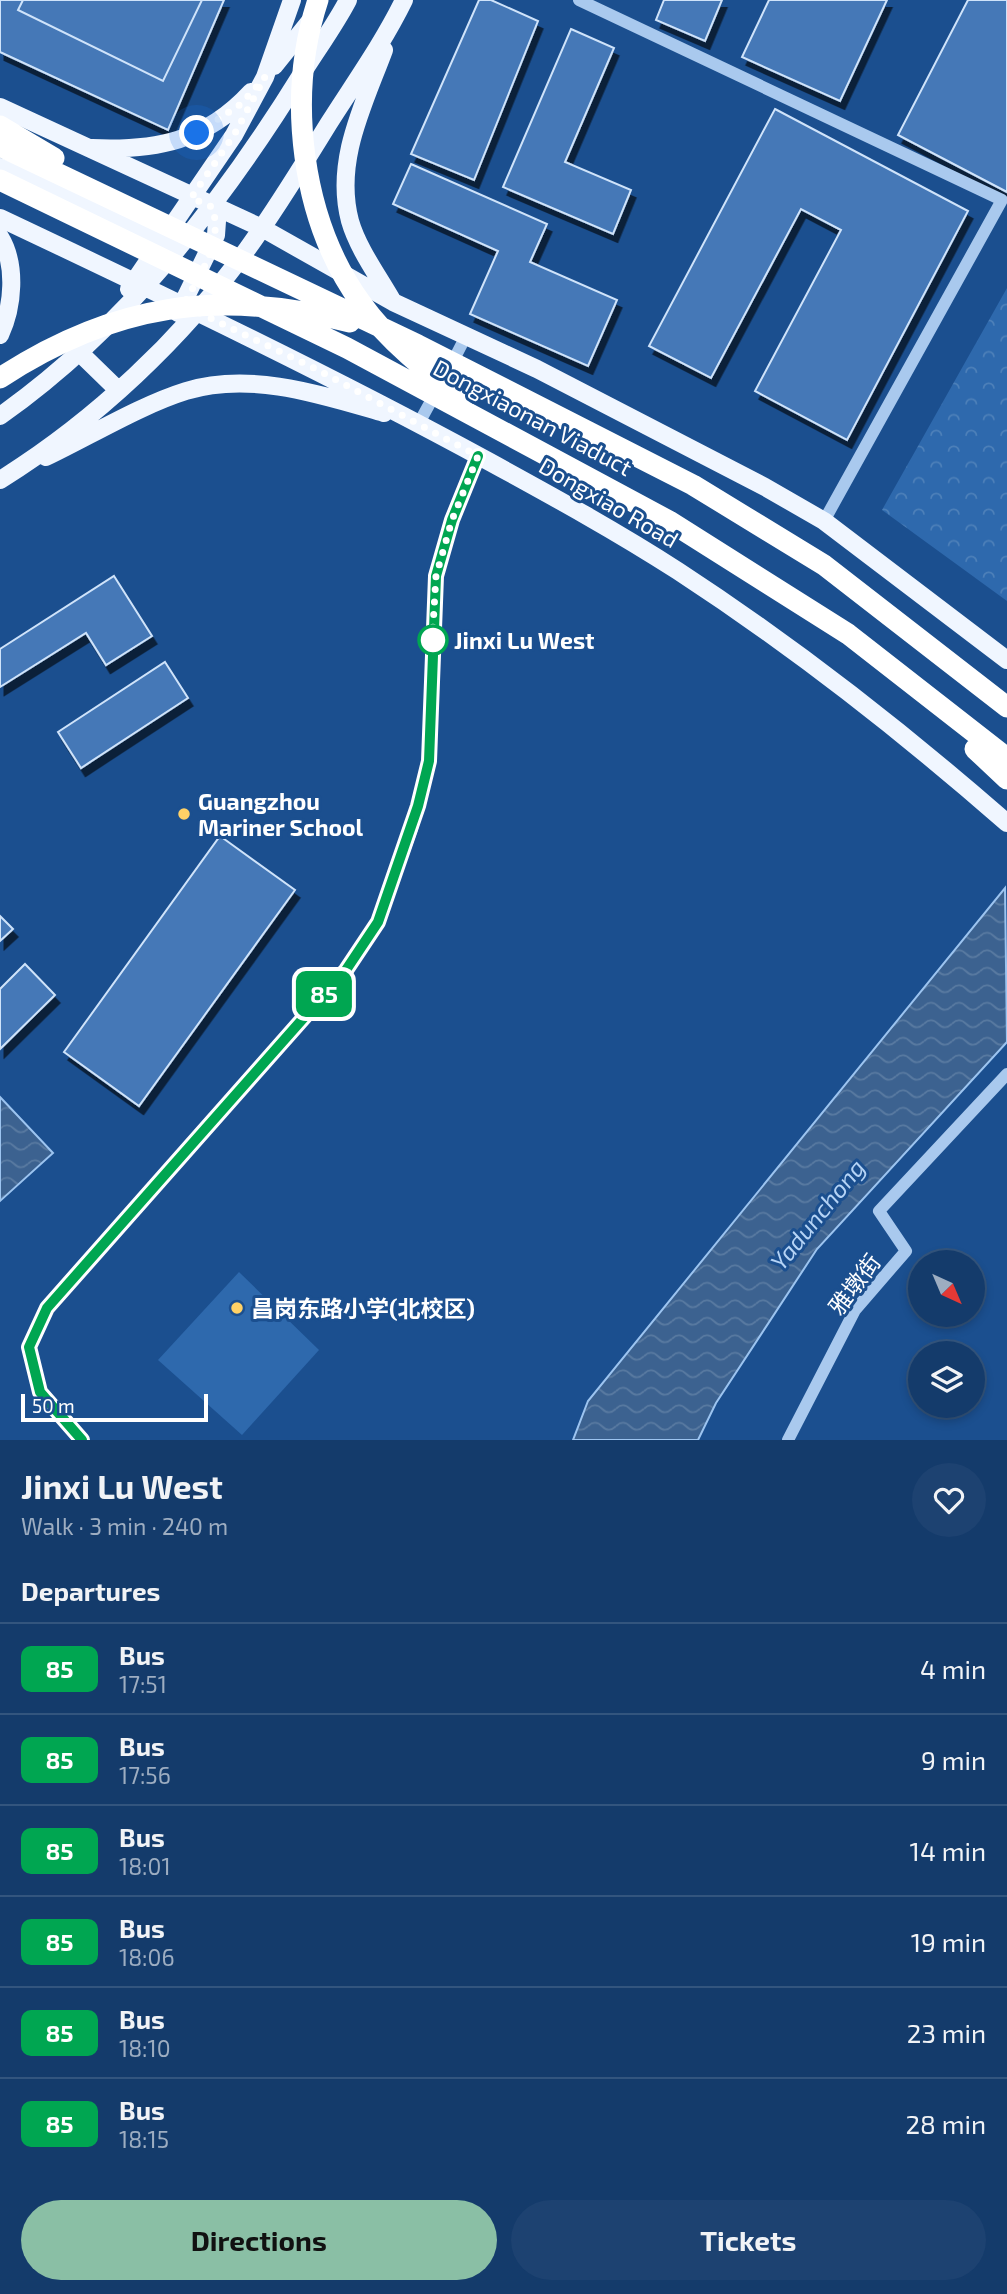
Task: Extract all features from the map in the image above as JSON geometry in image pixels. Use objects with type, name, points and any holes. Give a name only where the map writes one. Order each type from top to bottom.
[{"type":"highway","points":[[318,0],[304,71],[303,140],[319,216],[345,279],[381,327],[433,376],[478,409],[627,497]]},
{"type":"highway","points":[[0,126],[155,219]]},
{"type":"highway","name":"Dongxiaonan Viaduct","points":[[0,146],[418,345],[642,456],[748,516],[859,590],[1007,707]]},
{"type":"highway","name":"Dongxiaonan Viaduct","points":[[0,180],[347,348],[627,497],[754,573],[848,634],[1007,758]]},
{"type":"highway","points":[[0,191],[139,245]]},
{"type":"highway","points":[[0,378],[76,335],[135,316],[184,307],[274,305],[368,327],[418,345]]},
{"type":"highway","points":[[754,573],[891,675],[1007,779]]},
{"type":"main road","points":[[171,243],[191,198],[234,135],[265,77],[292,0]]},
{"type":"main road","points":[[85,148],[162,146],[197,133],[241,104],[327,0]]},
{"type":"main road","points":[[0,416],[80,353],[140,284],[171,243],[212,207],[275,118],[348,0]]},
{"type":"main road","points":[[393,302],[350,221],[346,184],[347,152],[404,0]]},
{"type":"main road","points":[[7,476],[117,389],[261,228],[396,17]]},
{"type":"main road","points":[[0,107],[191,198],[261,228],[393,302],[699,451],[824,521],[1007,660]]},
{"type":"main road","points":[[0,167],[171,243],[211,249],[234,244],[261,228]]},
{"type":"main road","points":[[191,308],[216,235],[217,221],[212,207]]},
{"type":"main road","name":"Dongxiao Road","points":[[0,218],[191,308],[419,423],[664,563],[743,616],[876,714],[1007,822]]},
{"type":"main road","points":[[0,237],[5,245],[11,275],[9,313],[0,335]]},
{"type":"main road","points":[[80,353],[117,389]]},
{"type":"main road","points":[[7,476],[186,391],[211,386],[283,387],[419,423]]},
{"type":"street","points":[[579,0],[1002,200],[824,521]]},
{"type":"street","points":[[419,423],[466,336]]},
{"type":"street","points":[[82,1440],[40,1392],[29,1347],[47,1308],[346,970],[378,922],[412,829],[429,761],[436,576],[452,520],[478,456]]},
{"type":"street","name":"雅墩街","points":[[788,1440],[855,1310],[906,1251],[879,1211],[1007,1074]]},
{"type":"green space","points":[[1007,288],[1007,601],[882,510]]},
{"type":"green space","points":[[239,1272],[319,1350],[242,1435],[158,1360]]},
{"type":"water","name":"Yadunchong","points":[[1005,888],[1007,1042],[817,1249],[716,1403],[698,1440],[573,1440],[588,1401]]},
{"type":"water","points":[[0,1097],[53,1153],[0,1201]]},
{"type":"building","points":[[0,0],[224,0],[168,130],[0,52]]},
{"type":"building","points":[[23,0],[202,0],[163,81],[18,10]]},
{"type":"building","points":[[479,0],[491,0],[538,21],[474,180],[411,154]]},
{"type":"building","points":[[664,0],[722,0],[705,41],[656,20]]},
{"type":"building","points":[[769,0],[887,0],[840,101],[742,57]]},
{"type":"building","points":[[968,0],[1007,0],[1007,192],[898,135]]},
{"type":"building","points":[[571,29],[614,48],[565,162],[631,190],[613,234],[503,187]]},
{"type":"building","points":[[775,109],[968,211],[847,440],[755,391],[841,230],[801,209],[711,378],[649,346]]},
{"type":"building","points":[[411,164],[547,224],[530,262],[617,300],[588,366],[470,314],[498,251],[393,204]]},
{"type":"building","points":[[114,576],[152,636],[106,665],[86,633],[0,687],[0,649]]},
{"type":"building","points":[[165,662],[188,698],[81,768],[58,732]]},
{"type":"building","points":[[220,836],[295,890],[139,1106],[64,1052]]},
{"type":"building","points":[[0,916],[13,929],[0,941]]},
{"type":"building","points":[[25,964],[55,995],[0,1049],[0,989]]},
{"type":"bus line","name":"85","points":[[82,1440],[48,1405],[40,1392],[29,1347],[47,1308],[346,970],[378,922],[412,829],[429,761],[436,576],[452,520],[478,456]]},
{"type":"place","name":"Jinxi Lu West","points":[[433,640]]},
{"type":"place","name":"Guangzhou Mariner School","points":[[184,814]]},
{"type":"place","name":"昌岗东路小学(北校区)","points":[[237,1308]]},
{"type":"route","points":[[197,133],[241,104],[265,77],[234,135],[191,198],[212,207],[217,221],[216,235],[183,305],[314,368],[478,456],[452,520],[436,576],[432,643],[433,640]]}]
